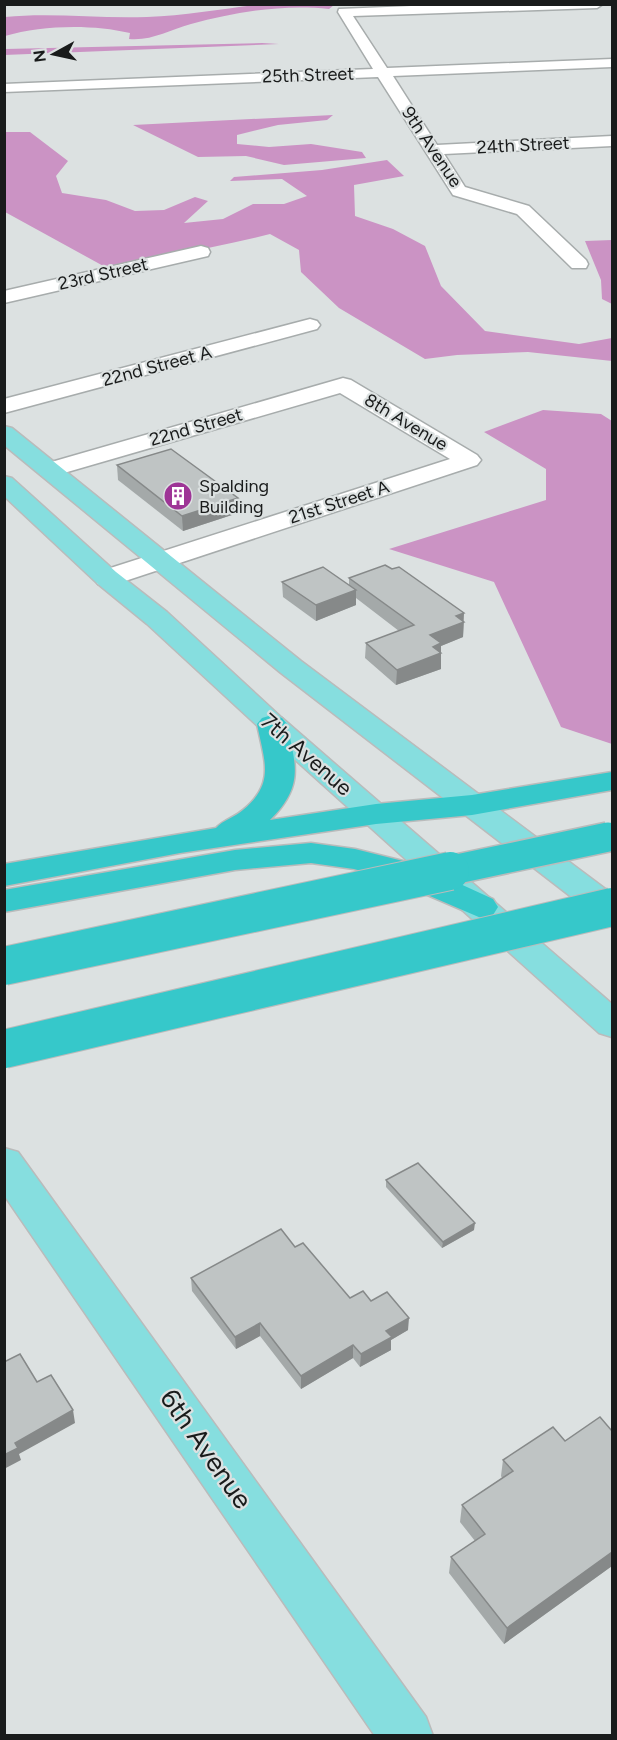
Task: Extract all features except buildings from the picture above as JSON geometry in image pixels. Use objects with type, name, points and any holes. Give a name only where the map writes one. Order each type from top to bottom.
[{"type":"highway","points":[[180,843],[240,830],[269,804],[281,777],[272,724]]},
{"type":"highway","points":[[4,874],[180,843],[376,814],[472,805],[612,781]]},
{"type":"highway","points":[[4,966],[610,837]]},
{"type":"highway","points":[[4,902],[235,860],[311,853],[355,859],[407,873],[481,907]]},
{"type":"highway","points":[[4,920],[69,890]]},
{"type":"highway","points":[[4,1049],[612,909]]},
{"type":"main road","points":[[4,433],[291,667],[612,909]]},
{"type":"main road","name":"7th Avenue","points":[[4,483],[107,578],[157,618],[272,724],[612,1023]]},
{"type":"main road","name":"6th Avenue","points":[[4,1163],[407,1736]]},
{"type":"street","name":"9th Avenue","points":[[579,264],[523,210],[459,191],[344,12],[597,4]]},
{"type":"street","name":"25th Street","points":[[4,88],[612,63]]},
{"type":"street","name":"24th Street","points":[[434,150],[612,141]]},
{"type":"street","name":"23rd Street","points":[[4,297],[201,252]]},
{"type":"street","name":"22nd Street A","points":[[4,406],[310,325]]},
{"type":"street","name":"8th Avenue","points":[[343,385],[469,460]]},
{"type":"street","name":"22nd Street","points":[[49,470],[343,385]]},
{"type":"street","name":"21st Street A","points":[[107,578],[469,460]]},
{"type":"shaded area","points":[[257,5],[334,5],[329,9],[277,8],[242,13],[183,26],[153,37],[137,39],[129,39],[130,33],[84,27],[51,28],[5,36],[5,17],[161,16]]},
{"type":"shaded area","points":[[279,44],[4,55],[5,49]]},
{"type":"shaded area","points":[[333,115],[327,120],[278,125],[237,135],[237,144],[269,147],[311,144],[362,152],[366,158],[284,165],[246,156],[198,157],[133,125]]},
{"type":"shaded area","points":[[5,132],[30,132],[68,161],[56,176],[62,193],[106,200],[135,211],[164,210],[195,197],[208,201],[184,223],[223,219],[253,204],[284,204],[307,196],[282,179],[230,181],[234,177],[322,170],[387,160],[404,176],[354,185],[355,216],[393,229],[425,246],[441,286],[485,331],[579,344],[612,338],[612,361],[528,352],[457,355],[425,359],[339,308],[301,272],[299,250],[270,234],[107,268],[5,212]]},
{"type":"shaded area","points":[[612,240],[612,304],[602,299],[601,280],[585,241]]},
{"type":"shaded area","points":[[543,410],[601,414],[612,421],[612,744],[561,727],[494,582],[389,549],[546,500],[546,469],[484,432]]},
{"type":"place","name":"Spalding Building","points":[[178,496]]}]
